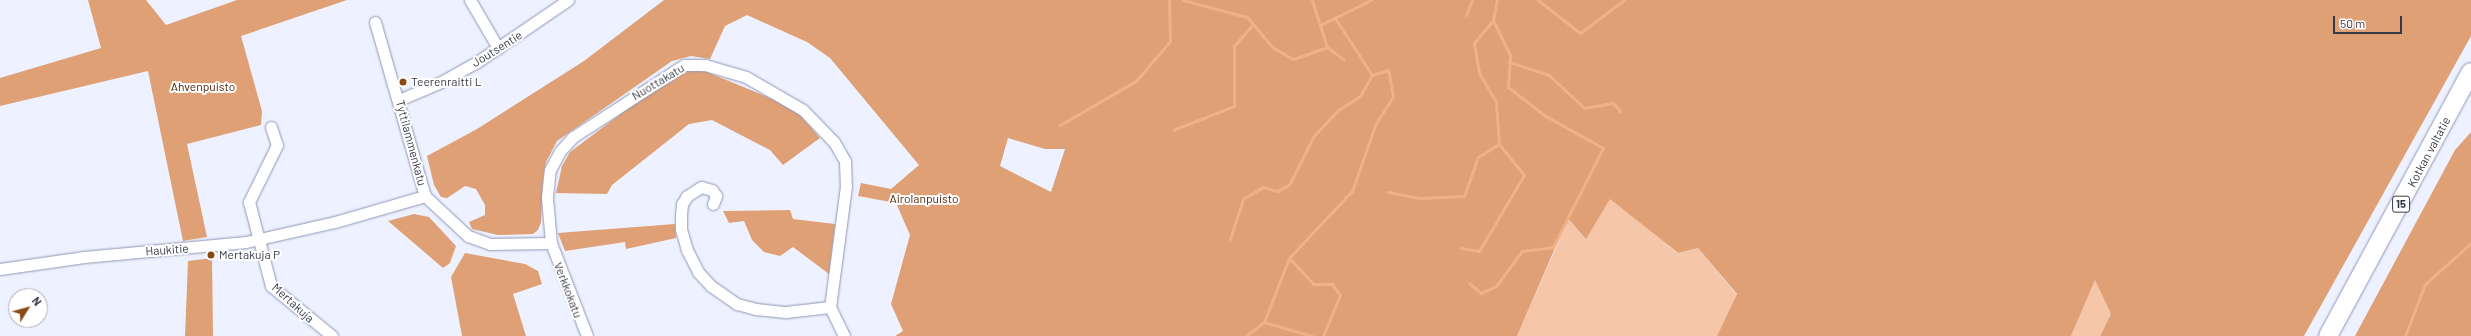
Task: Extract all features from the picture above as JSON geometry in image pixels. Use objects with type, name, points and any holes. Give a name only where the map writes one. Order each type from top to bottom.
[{"type":"highway","name":"Kotkan valtatie","points":[[2328,336],[2471,72]]},
{"type":"street","points":[[470,0],[498,48]]},
{"type":"street","name":"Joutsentie","points":[[399,100],[441,82],[498,48],[568,0]]},
{"type":"street","name":"Tyttilammenkatu","points":[[375,22],[399,100],[425,196]]},
{"type":"street","name":"Nuottakatu","points":[[551,243],[547,197],[550,170],[560,151],[573,137],[674,70],[694,63],[705,65],[746,77],[789,101],[812,119],[841,153],[846,172],[846,186],[830,307]]},
{"type":"street","name":"Mertakuja","points":[[271,127],[277,145],[249,202],[271,286],[332,336]]},
{"type":"street","points":[[713,204],[716,196],[712,190],[701,187],[687,196],[682,204],[681,216],[681,229],[687,250],[698,272],[711,286],[736,304],[756,309],[794,311],[830,307],[844,336]]},
{"type":"street","points":[[425,196],[448,220],[475,240],[498,244],[551,243]]},
{"type":"street","name":"Haukitie","points":[[0,269],[58,260],[259,240],[335,222],[425,196]]},
{"type":"street","name":"Verkkokatu","points":[[551,243],[587,336]]},
{"type":"shaded area","points":[[1610,198],[1677,253],[1698,248],[1737,295],[1717,336],[1517,336],[1569,218],[1586,238]]},
{"type":"shaded area","points":[[2095,279],[2111,314],[2100,336],[2071,336]]},
{"type":"green space","name":"Ahvenpuisto","points":[[88,0],[146,0],[166,25],[237,0],[347,0],[241,36],[262,111],[261,125],[187,144],[207,237],[183,241],[148,71],[0,106],[0,78],[101,48]]},
{"type":"green space","name":"Airolanpuisto","points":[[664,0],[2471,0],[2471,36],[2304,336],[2100,336],[2111,314],[2095,280],[2071,336],[1717,336],[1737,294],[1698,248],[1678,253],[1610,199],[1586,239],[1568,218],[1517,336],[895,336],[903,331],[891,304],[910,235],[896,203],[858,196],[861,183],[891,189],[919,165],[830,58],[807,42],[747,15],[725,26],[710,59],[691,56],[672,61],[557,141],[546,162],[543,178],[541,222],[538,230],[533,234],[498,235],[472,229],[469,222],[485,215],[485,205],[476,189],[465,186],[447,198],[441,197],[434,185],[427,156],[477,129],[584,61]],"holes":[[[1008,138],[1045,149],[1065,149],[1051,192],[1000,166]]]},
{"type":"green space","points":[[687,70],[707,72],[777,101],[800,115],[820,138],[783,165],[770,150],[712,120],[689,124],[612,185],[607,194],[556,193],[562,166],[570,152],[638,101]]},
{"type":"green space","points":[[2471,132],[2471,336],[2355,336],[2455,150]]},
{"type":"green space","points":[[790,210],[793,219],[835,224],[829,274],[793,247],[780,256],[764,252],[752,240],[744,221],[729,223],[723,211]]},
{"type":"green space","points":[[414,214],[429,217],[456,246],[450,263],[443,268],[388,221]]},
{"type":"green space","points":[[675,224],[676,238],[626,249],[625,242],[565,251],[558,233]]},
{"type":"green space","points":[[465,253],[525,264],[538,271],[542,284],[513,294],[526,336],[462,336],[451,277]]},
{"type":"green space","points":[[212,258],[213,336],[185,336],[188,261]]},
{"type":"waterway","points":[[1060,125],[1136,81],[1170,41],[1169,0]]},
{"type":"waterway","points":[[1183,0],[1247,17],[1272,47],[1293,59],[1327,47]]},
{"type":"waterway","points":[[1312,0],[1327,47],[1344,60]]},
{"type":"waterway","points":[[1320,25],[1371,0]]},
{"type":"waterway","points":[[1466,15],[1472,0]]},
{"type":"waterway","points":[[1469,283],[1481,293],[1496,286],[1522,251],[1553,247],[1603,148],[1544,115],[1508,87],[1510,55],[1493,20],[1497,0]]},
{"type":"waterway","points":[[1538,0],[1580,33],[1624,0]]},
{"type":"waterway","points":[[1246,336],[1264,322],[1289,258],[1352,191],[1376,123],[1393,97],[1388,70],[1372,75],[1335,18]]},
{"type":"waterway","points":[[1461,248],[1479,251],[1524,175],[1499,144],[1496,102],[1479,72],[1474,43],[1493,20]]},
{"type":"waterway","points":[[1173,130],[1234,106],[1234,46],[1253,24]]},
{"type":"waterway","points":[[1509,62],[1549,75],[1584,108],[1613,103],[1620,111]]},
{"type":"waterway","points":[[1230,239],[1243,199],[1263,187],[1277,191],[1289,185],[1313,137],[1337,111],[1360,96],[1372,75]]},
{"type":"waterway","points":[[1388,192],[1420,198],[1464,196],[1478,157],[1499,144]]},
{"type":"waterway","points":[[2405,336],[2425,284],[2471,243]]},
{"type":"waterway","points":[[1289,258],[1313,284],[1332,284],[1340,295],[1323,336]]},
{"type":"waterway","points":[[1264,322],[1312,336]]},
{"type":"place","name":"Teerenraitti L","points":[[403,82]]},
{"type":"place","name":"Mertakuja P","points":[[211,255]]}]
